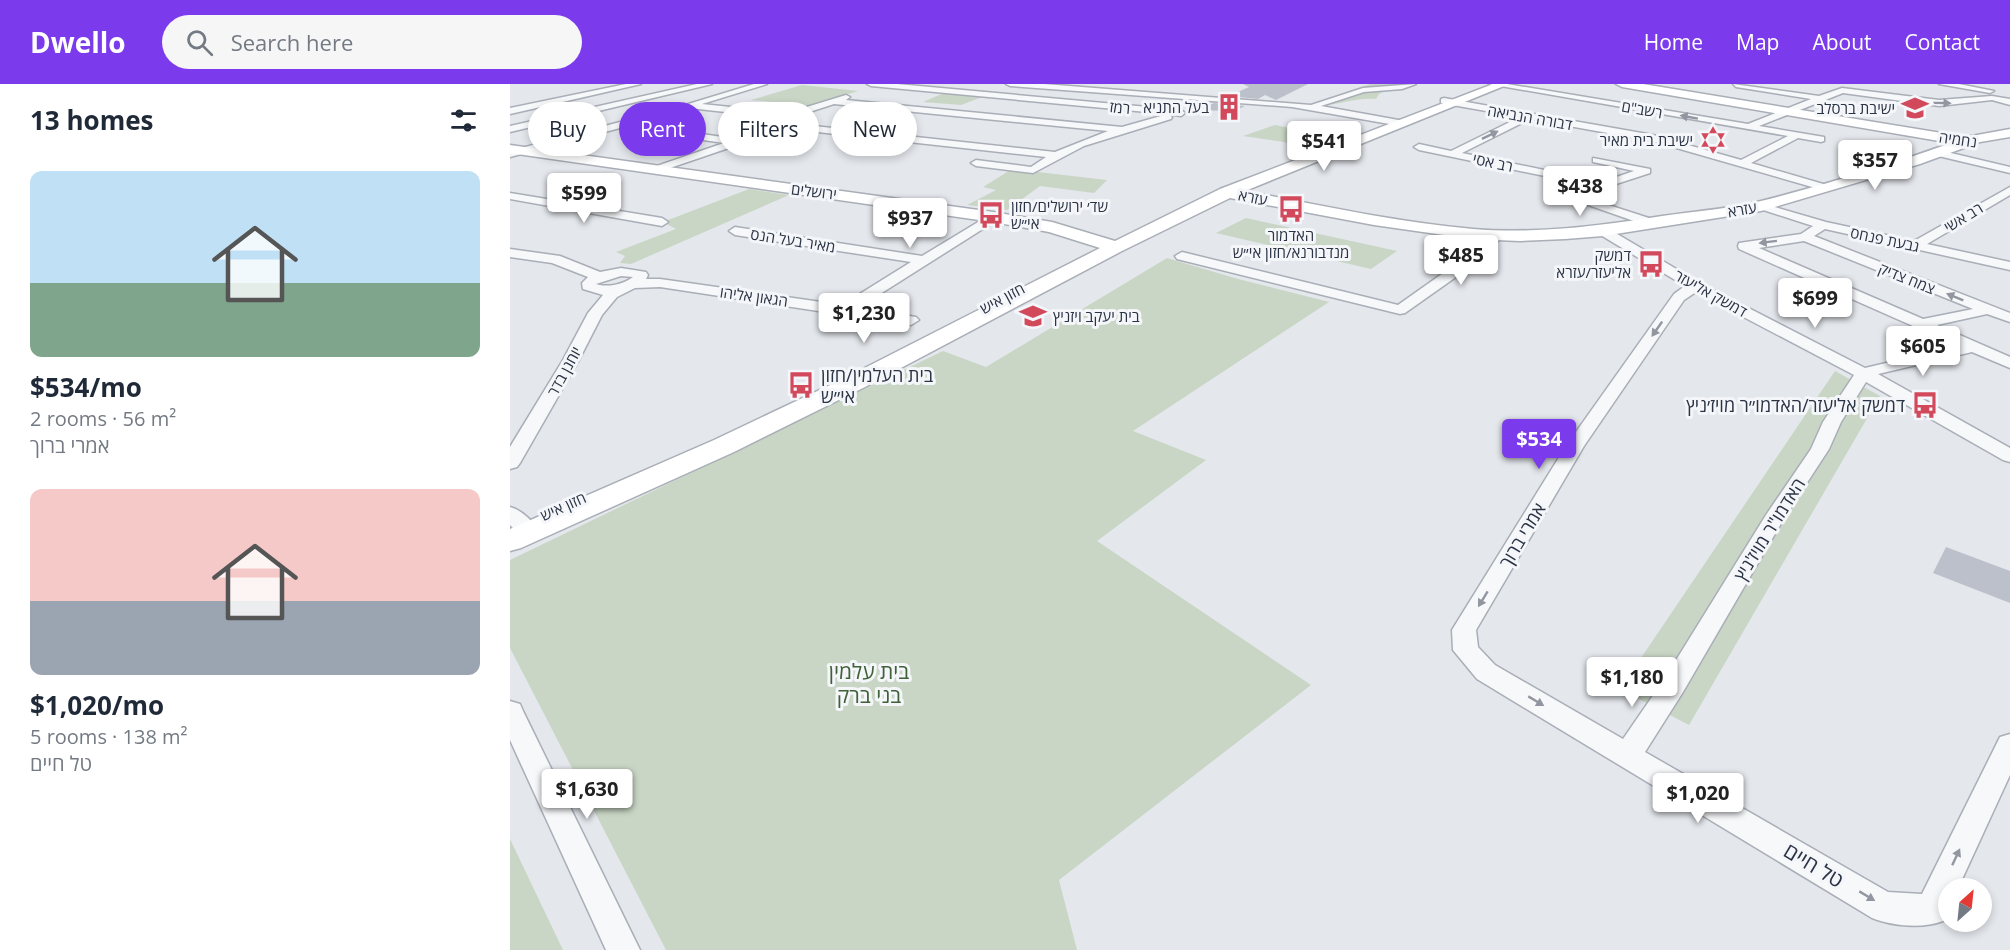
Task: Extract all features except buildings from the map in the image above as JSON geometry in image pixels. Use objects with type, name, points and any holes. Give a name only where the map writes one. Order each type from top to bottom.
[{"type":"street","points":[[510,111],[637,84]]},
{"type":"street","points":[[607,107],[708,84]]},
{"type":"street","points":[[718,108],[689,105],[763,84]]},
{"type":"street","name":"רמז","points":[[871,84],[1185,112],[1123,130]]},
{"type":"street","points":[[862,92],[882,84]]},
{"type":"street","points":[[1010,84],[1311,107],[1397,122]]},
{"type":"street","points":[[1311,107],[1363,90],[1412,84]]},
{"type":"street","name":"חזון איש","points":[[516,528],[724,446],[856,382],[1109,245],[1227,190],[1496,84]]},
{"type":"street","name":"רשב\"ם","points":[[1496,84],[1821,139]]},
{"type":"street","name":"נחמיה","points":[[1622,84],[1790,109],[1962,148]]},
{"type":"street","name":"נחמיה","points":[[1646,84],[1942,137],[1962,148]]},
{"type":"street","points":[[1740,84],[1736,85],[1822,99]]},
{"type":"street","points":[[1943,84],[2010,94]]},
{"type":"street","points":[[1188,97],[1208,88]]},
{"type":"street","points":[[1748,127],[1842,90],[1939,103],[1992,98],[2010,102]]},
{"type":"street","points":[[819,106],[852,95]]},
{"type":"street","points":[[1200,107],[1221,100]]},
{"type":"street","points":[[833,101],[1123,130]]},
{"type":"street","name":"דבורה הנביאה","points":[[1449,102],[1653,138],[1826,188]]},
{"type":"street","points":[[917,115],[929,110]]},
{"type":"street","points":[[510,111],[528,115]]},
{"type":"street","points":[[1452,154],[1529,116]]},
{"type":"street","points":[[1004,128],[1024,120]]},
{"type":"street","points":[[510,129],[528,125]]},
{"type":"street","points":[[513,151],[620,125],[718,139]]},
{"type":"street","points":[[976,163],[1033,170],[1053,155],[1123,130]]},
{"type":"street","name":"עזרא","points":[[1227,190],[1386,222],[1472,234],[1565,234],[1604,231],[1761,206],[2010,133]]},
{"type":"street","points":[[1744,163],[1794,137],[1791,134]]},
{"type":"street","points":[[966,146],[985,137]]},
{"type":"street","name":"עזרא","points":[[1962,148],[2010,139]]},
{"type":"street","points":[[917,140],[1053,155]]},
{"type":"street","name":"רב אסי","points":[[1419,147],[1603,185]]},
{"type":"street","points":[[655,170],[718,148]]},
{"type":"street","points":[[1962,148],[1991,164]]},
{"type":"street","points":[[1962,148],[1991,164],[2010,168]]},
{"type":"street","points":[[1962,148],[2010,168]]},
{"type":"street","name":"ירושלים","points":[[513,151],[993,217],[1052,227],[1109,245]]},
{"type":"street","points":[[1597,160],[1646,171],[1603,185],[1577,199],[1650,223]]},
{"type":"street","name":"עזרא","points":[[1227,190],[1433,224],[1565,234]]},
{"type":"street","name":"רב אשי","points":[[1916,245],[2008,193]]},
{"type":"street","points":[[510,196],[662,222]]},
{"type":"street","name":"גבעת פנחס","points":[[1761,206],[1823,225],[2010,266]]},
{"type":"street","points":[[846,309],[993,217]]},
{"type":"street","points":[[1823,225],[1805,237],[1744,246],[2010,363]]},
{"type":"street","name":"מאיר בעל הנס","points":[[735,231],[922,260]]},
{"type":"street","name":"דמשק אליעזר","points":[[1604,231],[1695,286],[1863,373],[2010,456]]},
{"type":"street","points":[[1182,256],[1400,310],[1485,250],[1496,235]]},
{"type":"street","name":"צמח צדיק","points":[[1805,237],[2010,318]]},
{"type":"street","points":[[510,253],[555,259],[600,277],[625,272],[641,275],[641,278],[629,286]]},
{"type":"street","name":"הגאון אליהו","points":[[600,277],[588,286],[602,291],[660,283],[911,320]]},
{"type":"street","name":"יוחנן בדר","points":[[510,463],[571,360],[595,312],[612,294],[629,286]]},
{"type":"street","name":"אמרי ברוך","points":[[1486,672],[1466,650],[1464,630],[1575,446],[1680,297],[1695,286]]},
{"type":"street","points":[[1923,324],[1987,310]]},
{"type":"street","points":[[1863,373],[1974,347]]},
{"type":"street","name":"האדמו\"ר מויז'ניץ","points":[[1628,755],[1674,685],[1776,515],[1820,449],[1832,422],[1863,373]]},
{"type":"street","name":"טל חיים","points":[[1486,672],[1884,907],[1931,910],[2010,745]]},
{"type":"street","points":[[510,711],[622,950]]},
{"type":"green space","points":[[1370,84],[1401,84],[1379,94],[1376,99],[1313,105]]},
{"type":"green space","points":[[802,85],[858,91],[819,103],[751,100]]},
{"type":"green space","points":[[944,93],[982,97],[961,105],[923,102]]},
{"type":"green space","points":[[1275,125],[1338,138],[1300,149],[1284,142],[1243,136]]},
{"type":"green space","points":[[1012,169],[1107,180],[1094,193],[1040,186],[1007,210],[967,205],[996,190],[983,187]]},
{"type":"green space","points":[[749,189],[789,195],[631,264],[620,263],[625,256],[616,252],[676,229],[663,222]]},
{"type":"green space","points":[[1246,218],[1397,251],[1371,269],[1216,233]]},
{"type":"green space","name":"בית עלמין בני ברק","points":[[1167,258],[1329,302],[1133,431],[1206,460],[1097,541],[1311,685],[1059,880],[1077,950],[666,950],[510,648],[510,560],[943,351],[986,367]]},
{"type":"green space","points":[[1835,371],[1880,396],[1689,725],[1620,689]]},
{"type":"green space","points":[[510,839],[563,950],[510,950]]},
{"type":"place","name":"בעל התניא","points":[[1229,107]]},
{"type":"place","name":"ישיבת ברסלב","points":[[1915,108]]},
{"type":"place","name":"ישיבת בית מאיר","points":[[1713,140]]},
{"type":"place","name":"האדמור מנדבורנא/חזון אי״ש","points":[[1291,209]]},
{"type":"place","name":"שד׳ ירושלים/חזון אי״ש","points":[[991,215]]},
{"type":"place","name":"דמשק אליעזר/עזרא","points":[[1651,264]]},
{"type":"place","name":"בית יעקב ויזניץ","points":[[1033,316]]},
{"type":"place","name":"בית העלמין/חזון אי״ש","points":[[801,385]]},
{"type":"place","name":"דמשק אליעזר/האדמו״ר מויז׳ניץ","points":[[1925,405]]}]
